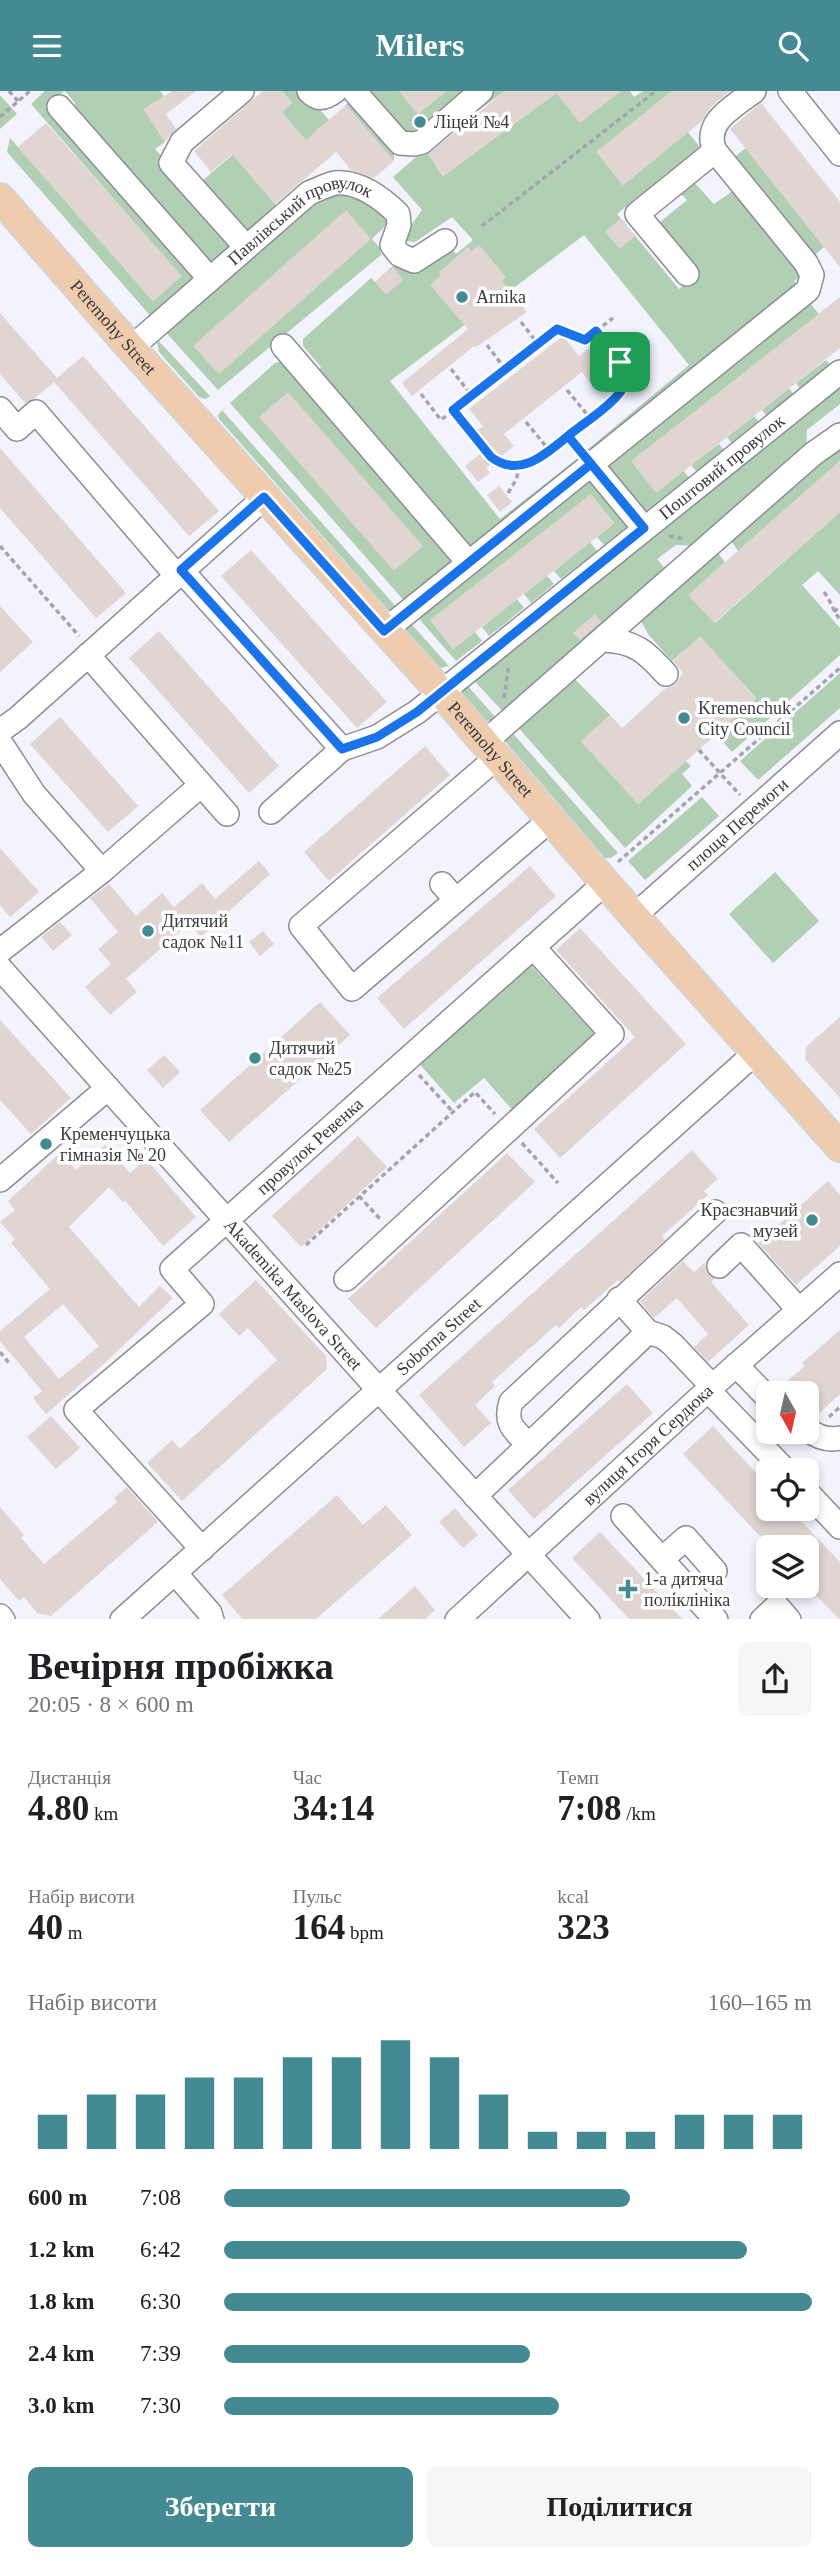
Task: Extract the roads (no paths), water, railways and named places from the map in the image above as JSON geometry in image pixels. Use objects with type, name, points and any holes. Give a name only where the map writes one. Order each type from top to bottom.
[{"type":"main road","name":"Peremohy Street","points":[[0,198],[131,348],[440,691],[550,820],[608,875],[634,916],[840,1147]]},
{"type":"street","points":[[242,91],[182,142],[172,163],[246,247]]},
{"type":"street","points":[[309,91],[323,98],[335,91]]},
{"type":"street","points":[[354,91],[400,143],[406,145],[422,142],[481,91]]},
{"type":"street","points":[[384,631],[804,295],[811,284],[812,275],[806,263],[715,151],[710,137],[720,118],[754,91]]},
{"type":"street","points":[[790,91],[840,154]]},
{"type":"street","points":[[59,107],[210,279]]},
{"type":"street","points":[[687,274],[637,213],[715,151]]},
{"type":"street","name":"Павлівський провулок","points":[[131,348],[309,193],[327,185],[342,183],[367,191],[383,200],[398,214],[399,225],[392,245],[400,255],[414,261],[445,241]]},
{"type":"street","points":[[283,346],[468,562]]},
{"type":"street","name":"Поштовий провулок","points":[[271,812],[342,749],[377,737],[396,726],[840,372]]},
{"type":"street","points":[[0,409],[17,429],[36,412],[342,749]]},
{"type":"street","points":[[550,820],[449,892],[352,989],[301,926],[490,751],[603,640],[813,454],[840,435]]},
{"type":"street","points":[[591,464],[644,528]]},
{"type":"street","points":[[0,731],[18,718],[264,497]]},
{"type":"street","points":[[603,640],[619,640],[632,644],[649,655],[666,674]]},
{"type":"street","points":[[90,653],[227,814]]},
{"type":"street","name":"площа Перемоги","points":[[634,916],[840,733]]},
{"type":"street","points":[[0,742],[34,794],[102,871]]},
{"type":"street","points":[[0,951],[102,871],[201,785]]},
{"type":"street","name":"провулок Ревенка","points":[[202,1549],[76,1410],[202,1304],[172,1269],[533,947],[608,875]]},
{"type":"street","points":[[346,1279],[612,1034],[533,947]]},
{"type":"street","name":"Akademika Maslova Street","points":[[0,968],[474,1496],[588,1619]]},
{"type":"street","name":"Soborna Street","points":[[122,1619],[755,1053]]},
{"type":"street","points":[[0,1180],[107,1088]]},
{"type":"street","points":[[529,1445],[510,1426],[508,1413],[511,1402],[715,1212]]},
{"type":"street","points":[[719,1266],[741,1245],[799,1310]]},
{"type":"street","name":"вулиця Ігоря Сердюка","points":[[457,1619],[840,1273]]},
{"type":"street","points":[[619,1299],[648,1332],[663,1337],[672,1344],[774,1458]]},
{"type":"street","points":[[474,1496],[648,1332]]},
{"type":"street","points":[[736,1365],[756,1386]]},
{"type":"street","points":[[819,1435],[831,1440],[840,1439]]},
{"type":"street","points":[[819,1505],[840,1527]]},
{"type":"street","points":[[623,1516],[716,1619]]},
{"type":"street","points":[[662,1559],[686,1538],[715,1571]]},
{"type":"street","points":[[175,1573],[210,1613],[212,1619]]},
{"type":"street","points":[[762,1619],[777,1607],[789,1619]]},
{"type":"place","name":"Ліцей №4","points":[[420,122]]},
{"type":"place","name":"Arnika","points":[[462,297]]},
{"type":"place","name":"Kremenchuk City Council","points":[[684,718]]},
{"type":"place","name":"Дитячий садок №11","points":[[148,931]]},
{"type":"place","name":"Дитячий садок №25","points":[[255,1058]]},
{"type":"place","name":"Кременчуцька гімназія № 20","points":[[46,1144]]},
{"type":"place","name":"Краєзнавчий музей","points":[[812,1220]]},
{"type":"place","name":"1-а дитяча поліклініка","points":[[628,1589]]}]
